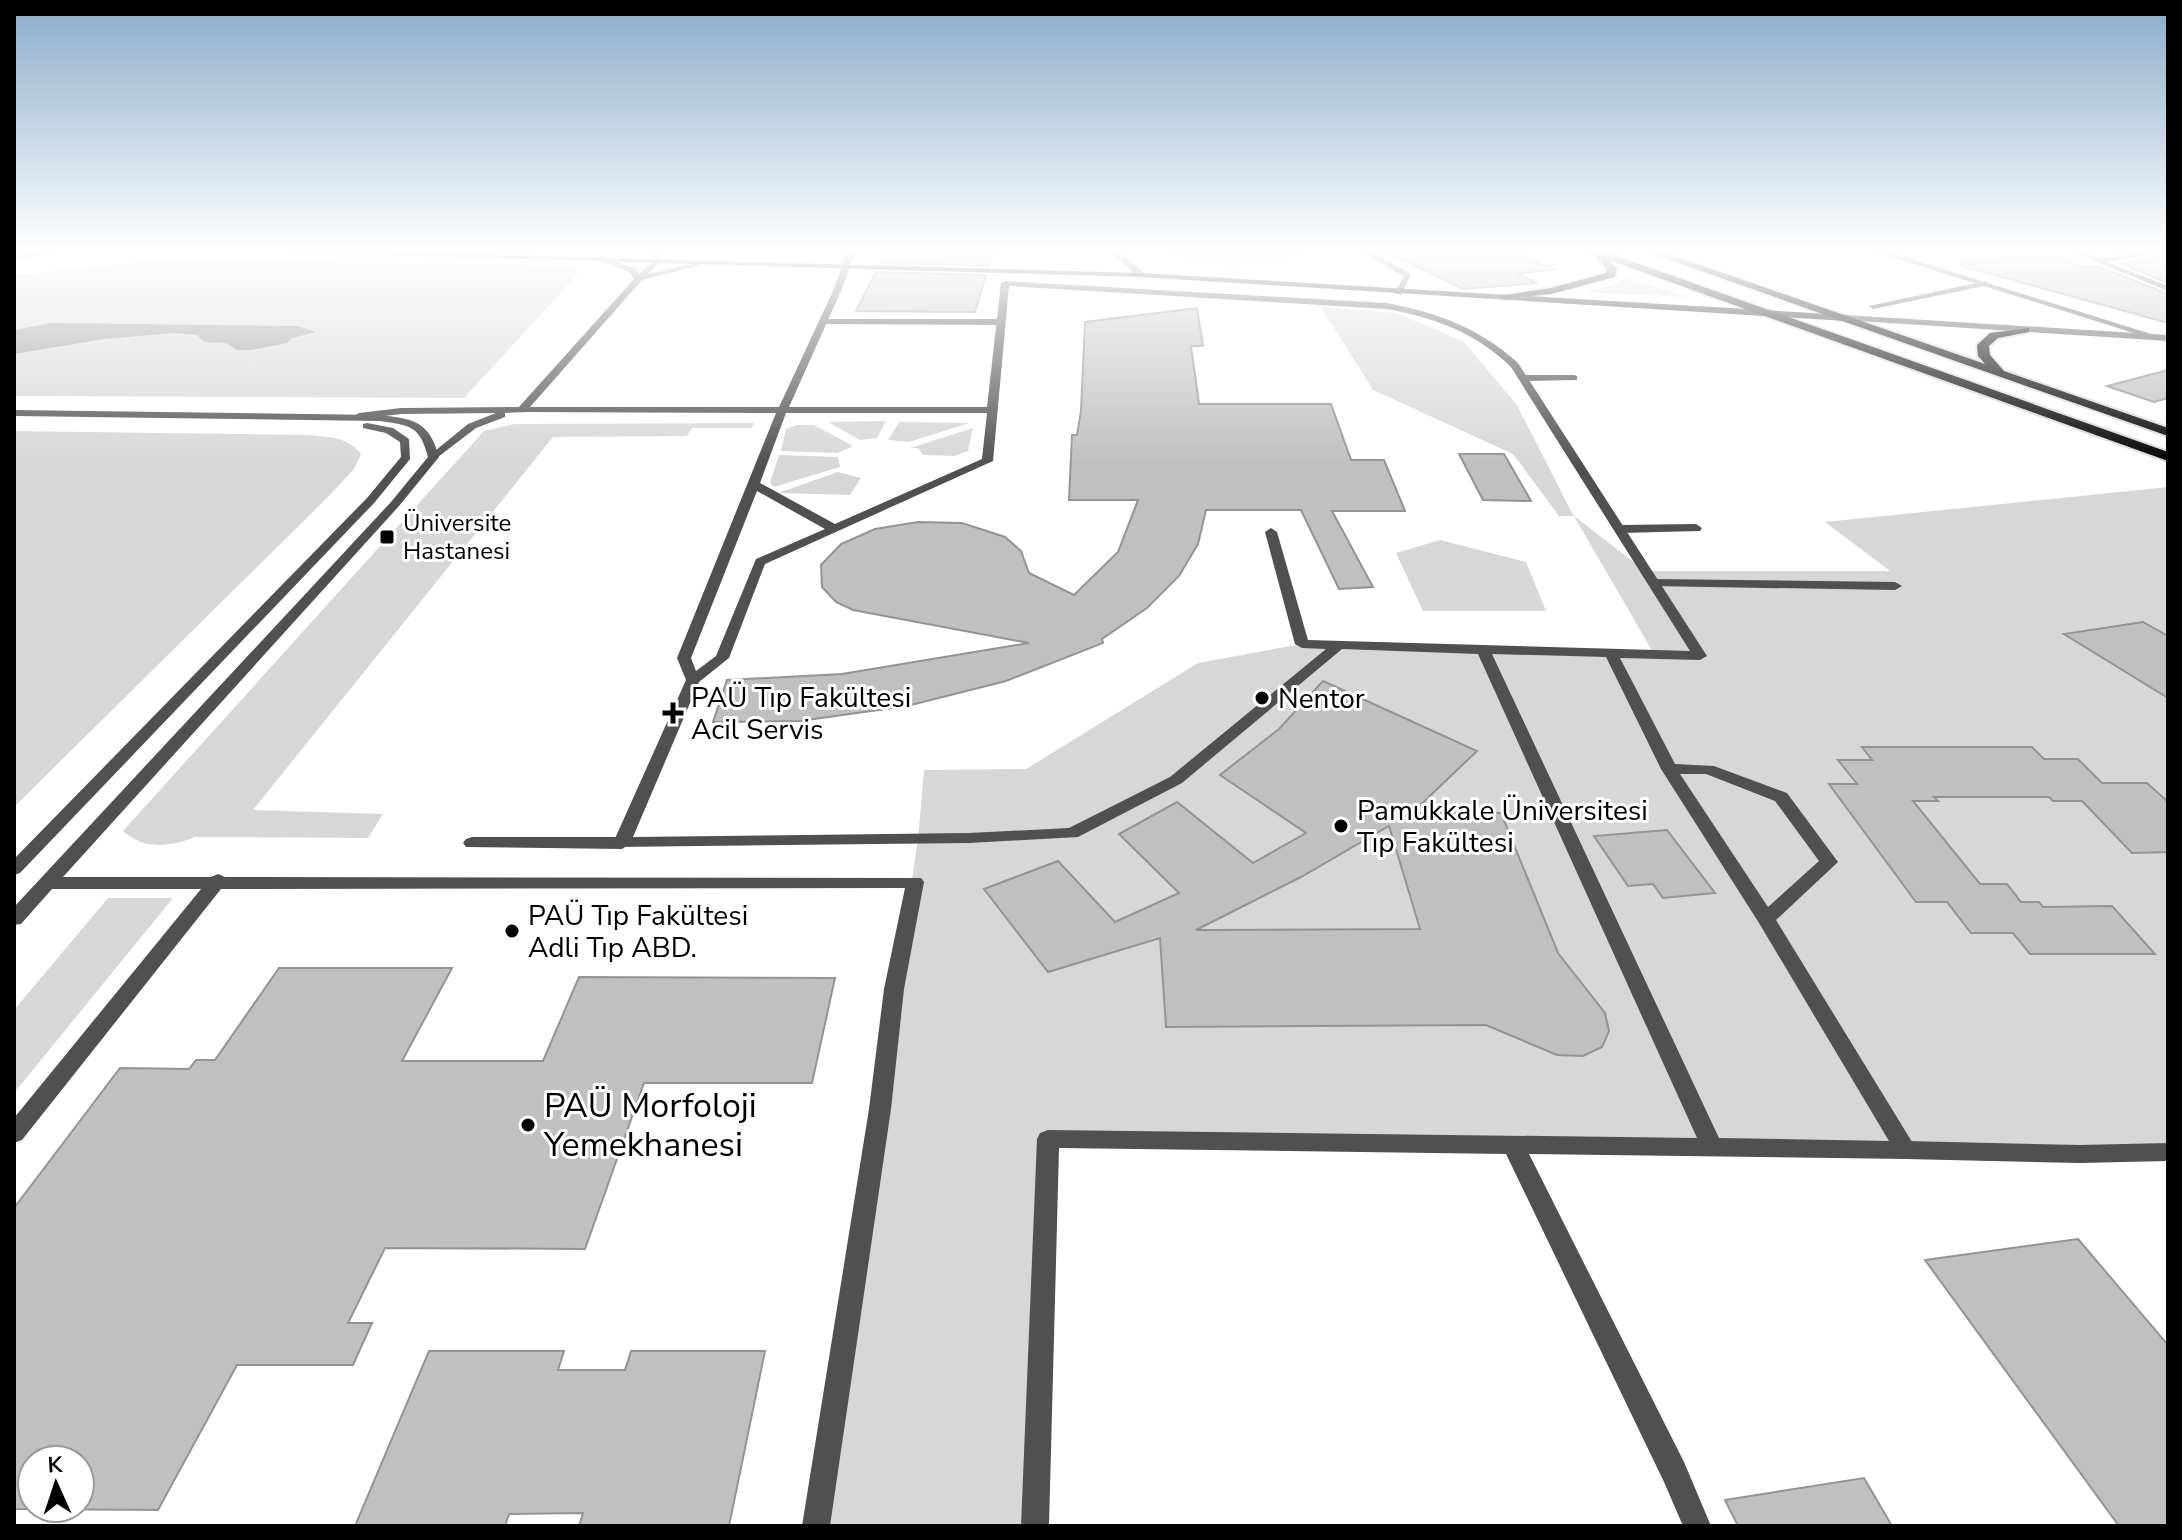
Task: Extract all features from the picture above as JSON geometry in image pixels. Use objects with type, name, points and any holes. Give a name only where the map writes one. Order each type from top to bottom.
[{"type":"main road","points":[[1751,321],[1869,327]]},
{"type":"main road","points":[[1790,321],[2168,457]]},
{"type":"main road","points":[[1853,321],[2168,432]]},
{"type":"main road","points":[[1999,372],[1984,356],[1983,345],[1994,335],[2025,330]]},
{"type":"street","points":[[14,919],[395,504],[434,457],[472,426],[522,410],[601,321]]},
{"type":"street","points":[[622,843],[693,680],[722,658],[760,562],[987,461],[1001,322],[823,321],[782,410],[684,658],[693,680]]},
{"type":"street","points":[[1271,532],[1302,644],[1700,656],[1505,354],[1476,334],[1443,321]]},
{"type":"street","points":[[1881,321],[2163,338]]},
{"type":"street","points":[[2108,321],[2163,338]]},
{"type":"street","points":[[1869,327],[2025,330]]},
{"type":"street","points":[[1523,378],[1574,378]]},
{"type":"street","points":[[359,416],[401,411],[993,410]]},
{"type":"street","points":[[14,413],[360,416],[400,420],[417,425],[428,434],[434,457]]},
{"type":"street","points":[[14,422],[359,425],[389,430],[405,441],[406,457],[371,500],[14,869]]},
{"type":"street","points":[[754,485],[834,529]]},
{"type":"street","points":[[1620,529],[1696,528]]},
{"type":"street","points":[[1654,583],[1895,586]]},
{"type":"street","points":[[472,843],[622,843],[1072,833],[1176,780],[1339,645]]},
{"type":"street","points":[[1483,649],[1712,1147]]},
{"type":"street","points":[[1611,654],[1669,769],[1766,919],[1906,1150]]},
{"type":"street","points":[[1669,769],[1708,769],[1781,797],[1829,862],[1766,919]]},
{"type":"street","points":[[48,883],[218,880],[915,882],[894,989],[880,1109],[816,1526]]},
{"type":"street","points":[[14,1134],[218,880]]},
{"type":"street","points":[[1035,1526],[1048,1139],[1512,1143],[2080,1154],[2168,1152]]},
{"type":"street","points":[[1512,1143],[1674,1472],[1697,1526]]},
{"type":"shaded area","points":[[14,321],[535,321],[464,398],[14,396]]},
{"type":"shaded area","points":[[1330,321],[1415,321],[1463,341],[1517,405],[1573,515],[1645,571],[1890,571],[1825,522],[2168,487],[2168,1152],[1049,1139],[1035,1526],[816,1526],[918,839],[924,770],[1026,769],[1198,663],[1302,644],[1654,654],[1574,516],[1559,516],[1513,454],[1373,390]]},
{"type":"shaded area","points":[[51,323],[297,326],[316,332],[292,338],[287,343],[251,350],[237,350],[226,343],[205,342],[197,335],[174,333],[104,339],[14,354],[14,330]]},
{"type":"shaded area","points":[[886,421],[877,438],[860,440],[828,422]]},
{"type":"shaded area","points":[[899,422],[969,423],[909,442],[888,440]]},
{"type":"shaded area","points":[[754,423],[752,428],[692,428],[687,436],[553,437],[253,810],[383,814],[368,838],[195,837],[158,845],[140,841],[123,831],[484,431],[514,424]]},
{"type":"shaded area","points":[[797,425],[814,425],[853,446],[838,453],[781,451],[786,429]]},
{"type":"shaded area","points":[[973,428],[968,451],[954,456],[923,455],[918,448],[910,448]]},
{"type":"shaded area","points":[[14,431],[307,435],[343,441],[361,454],[354,469],[326,499],[14,807]]},
{"type":"shaded area","points":[[779,455],[838,457],[840,467],[774,487],[770,483]]},
{"type":"shaded area","points":[[838,472],[861,478],[850,495],[778,493]]},
{"type":"shaded area","points":[[1440,540],[1526,562],[1546,611],[1423,611],[1396,553]]},
{"type":"shaded area","points":[[108,898],[173,898],[14,1093],[14,1010]]},
{"type":"building","points":[[1199,321],[1203,346],[1191,346],[1199,404],[1331,404],[1351,460],[1384,460],[1405,511],[1332,511],[1373,587],[1339,589],[1301,510],[1206,510],[1198,544],[1179,576],[1147,608],[1102,639],[1103,643],[1006,681],[907,706],[800,721],[713,722],[727,680],[842,674],[1029,643],[853,610],[836,602],[822,587],[821,565],[841,544],[875,529],[918,522],[962,523],[1005,537],[1021,551],[1029,573],[1074,595],[1118,552],[1138,500],[1069,500],[1072,435],[1077,435],[1081,411],[1085,322]]},
{"type":"building","points":[[2168,370],[2168,398],[2154,402],[2107,386]]},
{"type":"building","points":[[1459,454],[1504,454],[1531,501],[1483,500]]},
{"type":"building","points":[[2143,622],[2168,636],[2168,698],[2064,634]]},
{"type":"building","points":[[1323,681],[1477,751],[1412,813],[1501,813],[1558,953],[1605,1013],[1609,1031],[1602,1047],[1583,1056],[1557,1055],[1486,1025],[1166,1027],[1160,938],[1048,972],[984,889],[1058,861],[1115,922],[1179,893],[1119,834],[1177,802],[1253,863],[1306,833],[1220,775],[1279,729]],"holes":[[[1389,826],[1420,929],[1196,930],[1301,877]]]},
{"type":"building","points":[[1862,747],[2032,747],[2044,759],[2078,759],[2102,783],[2147,783],[2168,802],[2168,852],[2132,853],[2082,801],[2053,801],[2049,797],[1934,797],[1938,801],[1913,801],[1980,884],[2007,884],[2021,902],[2039,902],[2043,907],[2112,906],[2155,954],[2030,954],[2013,933],[1971,933],[1947,902],[1916,902],[1829,784],[1857,784],[1838,760],[1872,760]]},
{"type":"building","points":[[1667,830],[1715,893],[1663,898],[1653,884],[1628,886],[1594,836]]},
{"type":"building","points":[[279,968],[452,968],[402,1061],[543,1061],[579,977],[835,978],[812,1083],[644,1083],[585,1249],[385,1248],[348,1323],[372,1323],[353,1365],[237,1365],[158,1510],[96,1510],[96,1444],[16,1444],[14,1509],[14,1208],[120,1068],[189,1069],[196,1060],[215,1060]]},
{"type":"building","points":[[2078,1239],[2168,1345],[2168,1526],[2119,1526],[1925,1260]]},
{"type":"building","points":[[429,1351],[564,1351],[558,1370],[625,1370],[631,1351],[765,1351],[729,1526],[579,1526],[583,1513],[509,1514],[505,1526],[355,1526]]},
{"type":"building","points":[[1864,1478],[1892,1526],[1738,1526],[1725,1500]]},
{"type":"place","name":"Üniversite Hastanesi","points":[[387,537]]},
{"type":"place","name":"Nentor","points":[[1262,698]]},
{"type":"place","name":"PAÜ Tıp Fakültesi Acil Servis","points":[[673,713]]},
{"type":"place","name":"Pamukkale Üniversitesi Tıp Fakültesi","points":[[1341,826]]},
{"type":"place","name":"PAÜ Tıp Fakültesi Adli Tıp ABD.","points":[[512,931]]},
{"type":"place","name":"PAÜ Morfoloji Yemekhanesi","points":[[528,1125]]}]
